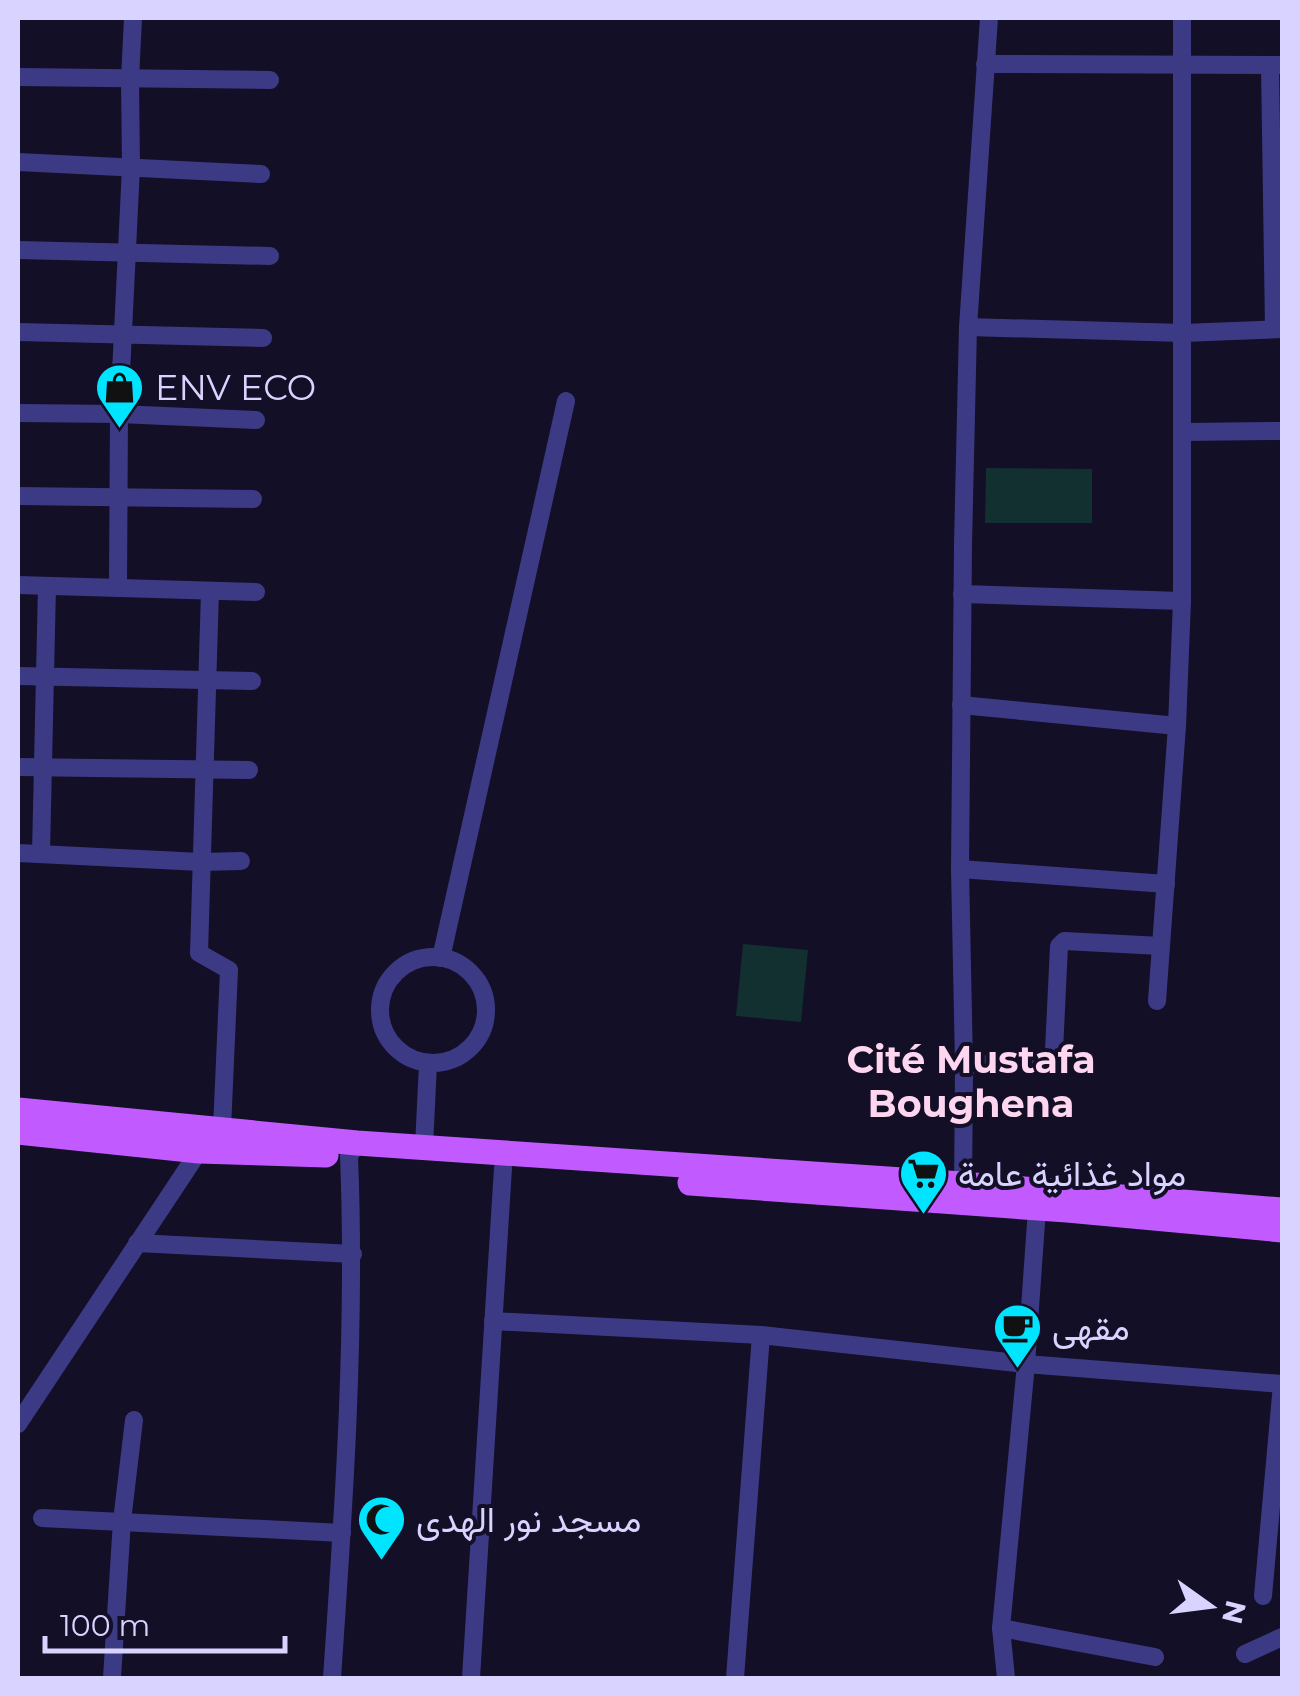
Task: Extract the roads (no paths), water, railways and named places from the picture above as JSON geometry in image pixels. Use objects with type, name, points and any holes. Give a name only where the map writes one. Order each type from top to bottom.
[{"type":"main road","points":[[18,1110],[222,1129],[502,1168],[1282,1210]]},
{"type":"main road","points":[[18,1132],[199,1151],[424,1146],[963,1194],[1037,1209],[1282,1230]]},
{"type":"street","points":[[118,588],[133,18]]},
{"type":"street","points":[[963,1194],[962,594],[968,326],[989,18]]},
{"type":"street","points":[[1157,1001],[1182,601],[1182,18]]},
{"type":"street","points":[[968,326],[1183,334],[1278,329],[1276,65],[986,64]]},
{"type":"street","points":[[18,77],[270,80]]},
{"type":"street","points":[[18,162],[261,174]]},
{"type":"street","points":[[18,250],[270,256]]},
{"type":"street","points":[[18,332],[262,338]]},
{"type":"street","points":[[441,958],[566,401]]},
{"type":"street","points":[[18,413],[256,420]]},
{"type":"street","points":[[1182,432],[1282,431]]},
{"type":"street","points":[[18,496],[253,499]]},
{"type":"street","points":[[18,585],[256,592]]},
{"type":"street","points":[[41,853],[47,586]]},
{"type":"street","points":[[210,592],[199,953],[229,970],[222,1129]]},
{"type":"street","points":[[962,594],[1182,601]]},
{"type":"street","points":[[18,676],[252,681]]},
{"type":"street","points":[[961,705],[1177,726]]},
{"type":"street","points":[[18,767],[249,770]]},
{"type":"street","points":[[18,852],[241,861]]},
{"type":"street","points":[[960,869],[1166,884]]},
{"type":"street","points":[[964,1065],[1051,1060],[1059,950],[1064,941],[1162,946]]},
{"type":"street","points":[[422,958],[441,958],[468,971],[480,985],[486,1003],[485,1021],[476,1041],[463,1054],[446,1062],[428,1064],[408,1058],[384,1032],[382,994],[390,978],[405,965],[422,958]]},
{"type":"street","points":[[424,1146],[428,1064]]},
{"type":"street","points":[[332,1678],[342,1533],[353,1254],[353,1149]]},
{"type":"street","points":[[18,1424],[199,1151]]},
{"type":"street","points":[[471,1678],[502,1168]]},
{"type":"street","points":[[1006,1678],[1001,1628],[1037,1209]]},
{"type":"street","points":[[138,1243],[353,1254]]},
{"type":"street","points":[[492,1321],[762,1335],[1026,1364],[1282,1384],[1263,1596]]},
{"type":"street","points":[[735,1678],[762,1335]]},
{"type":"street","points":[[112,1678],[122,1521],[134,1420]]},
{"type":"street","points":[[42,1518],[342,1533]]},
{"type":"street","points":[[1001,1628],[1156,1657]]},
{"type":"street","points":[[1245,1654],[1282,1637]]},
{"type":"place","name":"ENV ECO","points":[[120,430]]},
{"type":"place","name":"مواد غذائية عامة","points":[[923,1216]]},
{"type":"place","name":"مقهى","points":[[1017,1370]]},
{"type":"place","name":"مسجد نور الهدى","points":[[381,1562]]},
{"type":"district","name":"Cité Mustafa Boughena","points":[[971,1082]]}]
